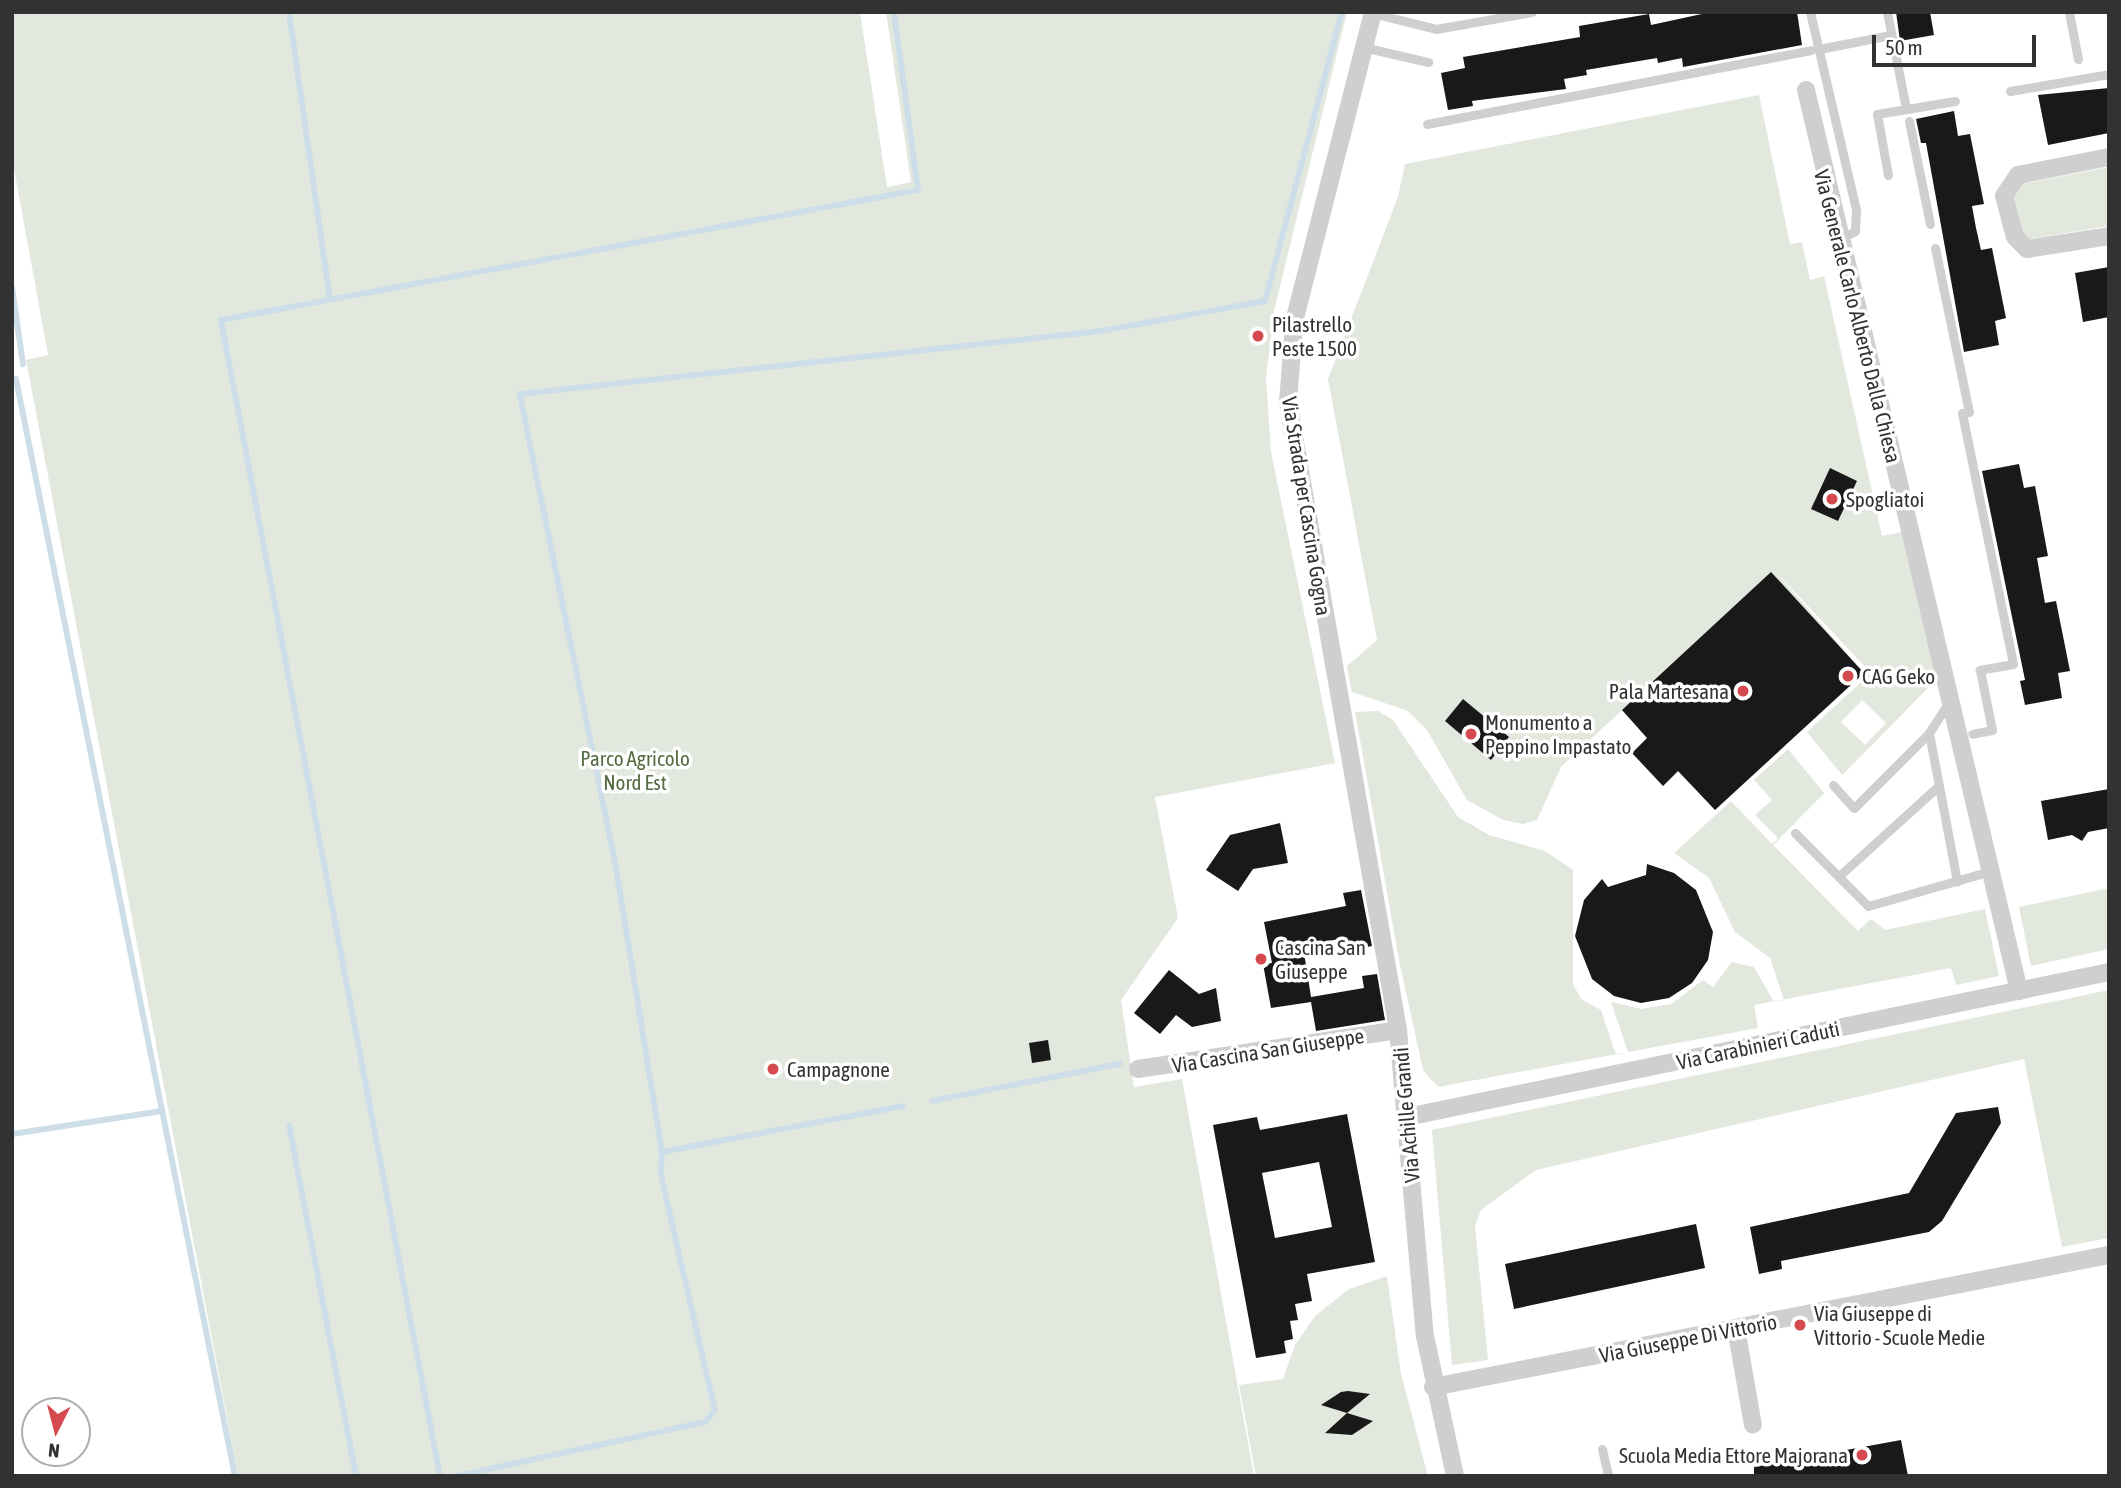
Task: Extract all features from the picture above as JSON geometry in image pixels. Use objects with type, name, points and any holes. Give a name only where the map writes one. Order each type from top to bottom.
[{"type":"street","name":"Via Strada per Cascina Gogna","points":[[1351,755],[1291,431],[1287,380],[1294,323],[1372,13]]},
{"type":"street","name":"Via Generale Carlo Alberto Dalla Chiesa","points":[[1806,90],[2019,991]]},
{"type":"street","points":[[2109,157],[2018,175],[2004,197],[2015,237],[2027,249],[2109,236]]},
{"type":"street","name":"Via Achille Grandi","points":[[1351,755],[1398,1030],[1433,1387],[1455,1476]]},
{"type":"street","name":"Via Carabinieri Caduti","points":[[1407,1117],[2109,972]]},
{"type":"street","name":"Via Cascina San Giuseppe","points":[[1138,1069],[1398,1030]]},
{"type":"street","name":"Via Giuseppe Di Vittorio","points":[[1433,1387],[2109,1255]]},
{"type":"street","points":[[1736,1328],[1753,1424]]},
{"type":"lane","points":[[1372,13],[1436,29],[1532,12]]},
{"type":"lane","points":[[1810,12],[1856,210],[1855,231],[1840,239]]},
{"type":"lane","points":[[1887,12],[1906,109]]},
{"type":"lane","points":[[2069,12],[2078,59]]},
{"type":"lane","points":[[1824,48],[1891,35]]},
{"type":"lane","points":[[1363,47],[1428,62]]},
{"type":"lane","points":[[1427,124],[1811,50]]},
{"type":"lane","points":[[2010,91],[2109,74]]},
{"type":"lane","points":[[1888,175],[1877,114],[1955,101]]},
{"type":"lane","points":[[1909,121],[1930,224]]},
{"type":"lane","points":[[1935,248],[1969,412],[1962,413],[2013,664],[1980,670],[1992,730],[1972,734]]},
{"type":"lane","points":[[1833,785],[1854,808],[1929,733],[1950,699]]},
{"type":"lane","points":[[1929,733],[1937,787],[1957,881]]},
{"type":"lane","points":[[1839,876],[1937,787]]},
{"type":"lane","points":[[1796,832],[1868,906],[1991,871]]},
{"type":"lane","points":[[1602,1449],[1608,1476]]},
{"type":"green space","name":"Parco Agricolo Nord Est","points":[[12,12],[860,12],[887,187],[911,182],[886,12],[1347,12],[1274,311],[1266,378],[1271,452],[1335,763],[1155,797],[1178,918],[1121,1000],[1134,1087],[1182,1079],[1254,1476],[238,1476],[26,360],[48,355],[12,158]]},
{"type":"green space","points":[[1759,95],[1790,244],[1802,242],[1810,280],[1824,276],[1882,536],[1907,531],[1938,678],[1773,845],[1858,931],[1871,919],[1885,930],[1985,909],[1999,976],[1956,985],[1951,968],[1784,999],[1770,958],[1735,932],[1709,878],[1674,853],[1731,801],[1772,844],[1778,838],[1755,815],[1772,800],[1754,780],[1788,749],[1824,793],[1842,775],[1807,732],[1871,673],[1774,570],[1864,673],[1715,810],[1679,771],[1663,786],[1632,753],[1647,738],[1622,710],[1561,767],[1537,820],[1523,824],[1503,820],[1467,800],[1427,730],[1408,711],[1352,692],[1354,707],[1347,666],[1377,640],[1328,379],[1398,197],[1405,164]],"holes":[[[1463,699],[1509,737],[1490,759],[1445,721]],[[1862,700],[1886,723],[1865,745],[1841,722]]]},
{"type":"green space","points":[[2109,167],[2109,226],[2025,240],[2010,199],[2021,184]]},
{"type":"green space","points":[[1378,711],[1393,720],[1458,817],[1489,835],[1545,851],[1573,870],[1573,984],[1581,999],[1601,1010],[1616,1054],[1438,1087],[1423,1070],[1399,960],[1355,712]]},
{"type":"green space","points":[[2109,888],[2109,949],[2031,966],[2019,907]]},
{"type":"green space","points":[[1732,962],[1754,967],[1774,1001],[1754,1005],[1758,1028],[1628,1052],[1611,1002],[1641,1009],[1671,1004],[1703,980],[1713,987]]},
{"type":"green space","points":[[2109,990],[2109,1238],[2062,1247],[2024,1059],[1536,1170],[1481,1210],[1475,1226],[1488,1360],[1452,1365],[1432,1130]]},
{"type":"green space","points":[[1387,1276],[1401,1374],[1428,1476],[1256,1476],[1239,1385],[1283,1379],[1295,1345],[1315,1316],[1349,1289]]},
{"type":"building","points":[[1711,12],[1797,12],[1802,45],[1683,67],[1682,58],[1658,63],[1657,58],[1586,70],[1587,75],[1564,79],[1566,89],[1472,101],[1473,106],[1448,110],[1441,73],[1465,68],[1463,57],[1580,37],[1579,26],[1649,14],[1651,25]]},
{"type":"building","points":[[1896,12],[1930,12],[1934,35],[1900,41]]},
{"type":"building","points":[[2109,88],[2109,133],[2048,145],[2038,95]]},
{"type":"building","points":[[1954,111],[1958,136],[1970,134],[1984,204],[1972,206],[1976,228],[1981,250],[1992,248],[2006,318],[1995,321],[1999,345],[1964,352],[1926,143],[1921,143],[1916,119]]},
{"type":"building","points":[[2109,267],[2109,317],[2083,322],[2075,273]]},
{"type":"building","points":[[2019,464],[2024,488],[2035,486],[2048,556],[2037,558],[2045,603],[2056,601],[2070,671],[2058,673],[2062,698],[2025,705],[2020,681],[2025,680],[1982,471]]},
{"type":"building","name":"Spogliatoi","points":[[1830,468],[1857,481],[1838,521],[1811,509]]},
{"type":"building","name":"Pala Martesana","points":[[1771,572],[1864,673],[1715,810],[1678,771],[1663,786],[1632,753],[1647,738],[1622,710]]},
{"type":"building","points":[[1463,699],[1509,737],[1491,760],[1445,721]]},
{"type":"building","points":[[2109,789],[2109,828],[2088,832],[2082,841],[2072,835],[2048,840],[2041,801]]},
{"type":"building","points":[[1280,823],[1288,863],[1253,869],[1238,891],[1206,870],[1230,835]]},
{"type":"building","points":[[1647,864],[1674,873],[1696,890],[1713,932],[1708,960],[1692,983],[1669,998],[1641,1003],[1614,996],[1592,979],[1575,936],[1584,900],[1602,879],[1608,887],[1646,875]]},
{"type":"building","points":[[1361,890],[1372,946],[1342,952],[1339,939],[1303,946],[1311,997],[1364,988],[1362,976],[1377,974],[1385,1020],[1316,1031],[1311,1002],[1271,1008],[1263,964],[1272,963],[1264,922],[1346,906],[1343,893]]},
{"type":"building","points":[[1169,970],[1199,994],[1216,988],[1221,1021],[1192,1027],[1176,1015],[1160,1034],[1134,1013]]},
{"type":"building","points":[[1048,1040],[1051,1060],[1032,1063],[1029,1043]]},
{"type":"building","points":[[1998,1107],[2001,1123],[1942,1221],[1929,1232],[1781,1261],[1782,1269],[1759,1274],[1750,1227],[1909,1193],[1956,1113]]},
{"type":"building","points":[[1347,1114],[1375,1262],[1307,1274],[1312,1301],[1295,1304],[1298,1320],[1290,1321],[1293,1339],[1284,1341],[1286,1353],[1256,1358],[1213,1125],[1257,1117],[1260,1130]],"holes":[[[1319,1162],[1332,1227],[1275,1238],[1262,1173]]]},
{"type":"building","points":[[1696,1224],[1705,1268],[1514,1309],[1505,1264]]},
{"type":"building","points":[[1341,1392],[1370,1394],[1347,1413],[1321,1405]]},
{"type":"building","points":[[1347,1413],[1373,1421],[1352,1435],[1325,1433]]},
{"type":"building","name":"Scuola Media Ettore Majorana","points":[[1901,1440],[1908,1476],[1754,1476],[1754,1467]]},
{"type":"waterway","points":[[289,12],[330,299]]},
{"type":"waterway","points":[[440,1476],[221,320],[918,190],[894,12]]},
{"type":"waterway","points":[[457,1476],[705,1422],[715,1411],[661,1175],[662,1152],[615,862],[520,394],[1101,331],[1265,301],[1342,12]]},
{"type":"waterway","points":[[12,287],[23,364]]},
{"type":"waterway","points":[[16,379],[235,1476]]},
{"type":"waterway","points":[[932,1101],[1119,1064]]},
{"type":"waterway","points":[[662,1152],[903,1106]]},
{"type":"waterway","points":[[12,1134],[162,1111]]},
{"type":"waterway","points":[[289,1125],[356,1476]]},
{"type":"place","name":"Pilastrello Peste 1500","points":[[1258,336]]},
{"type":"place","name":"Spogliatoi","points":[[1832,499]]},
{"type":"place","name":"CAG Geko","points":[[1848,676]]},
{"type":"place","name":"Pala Martesana","points":[[1743,691]]},
{"type":"place","name":"Monumento a Peppino Impastato","points":[[1471,734]]},
{"type":"place","name":"Cascina San Giuseppe","points":[[1261,959]]},
{"type":"place","name":"Campagnone","points":[[773,1069]]},
{"type":"place","name":"Via Giuseppe di Vittorio - Scuole Medie","points":[[1800,1325]]},
{"type":"place","name":"Scuola Media Ettore Majorana","points":[[1862,1455]]}]
